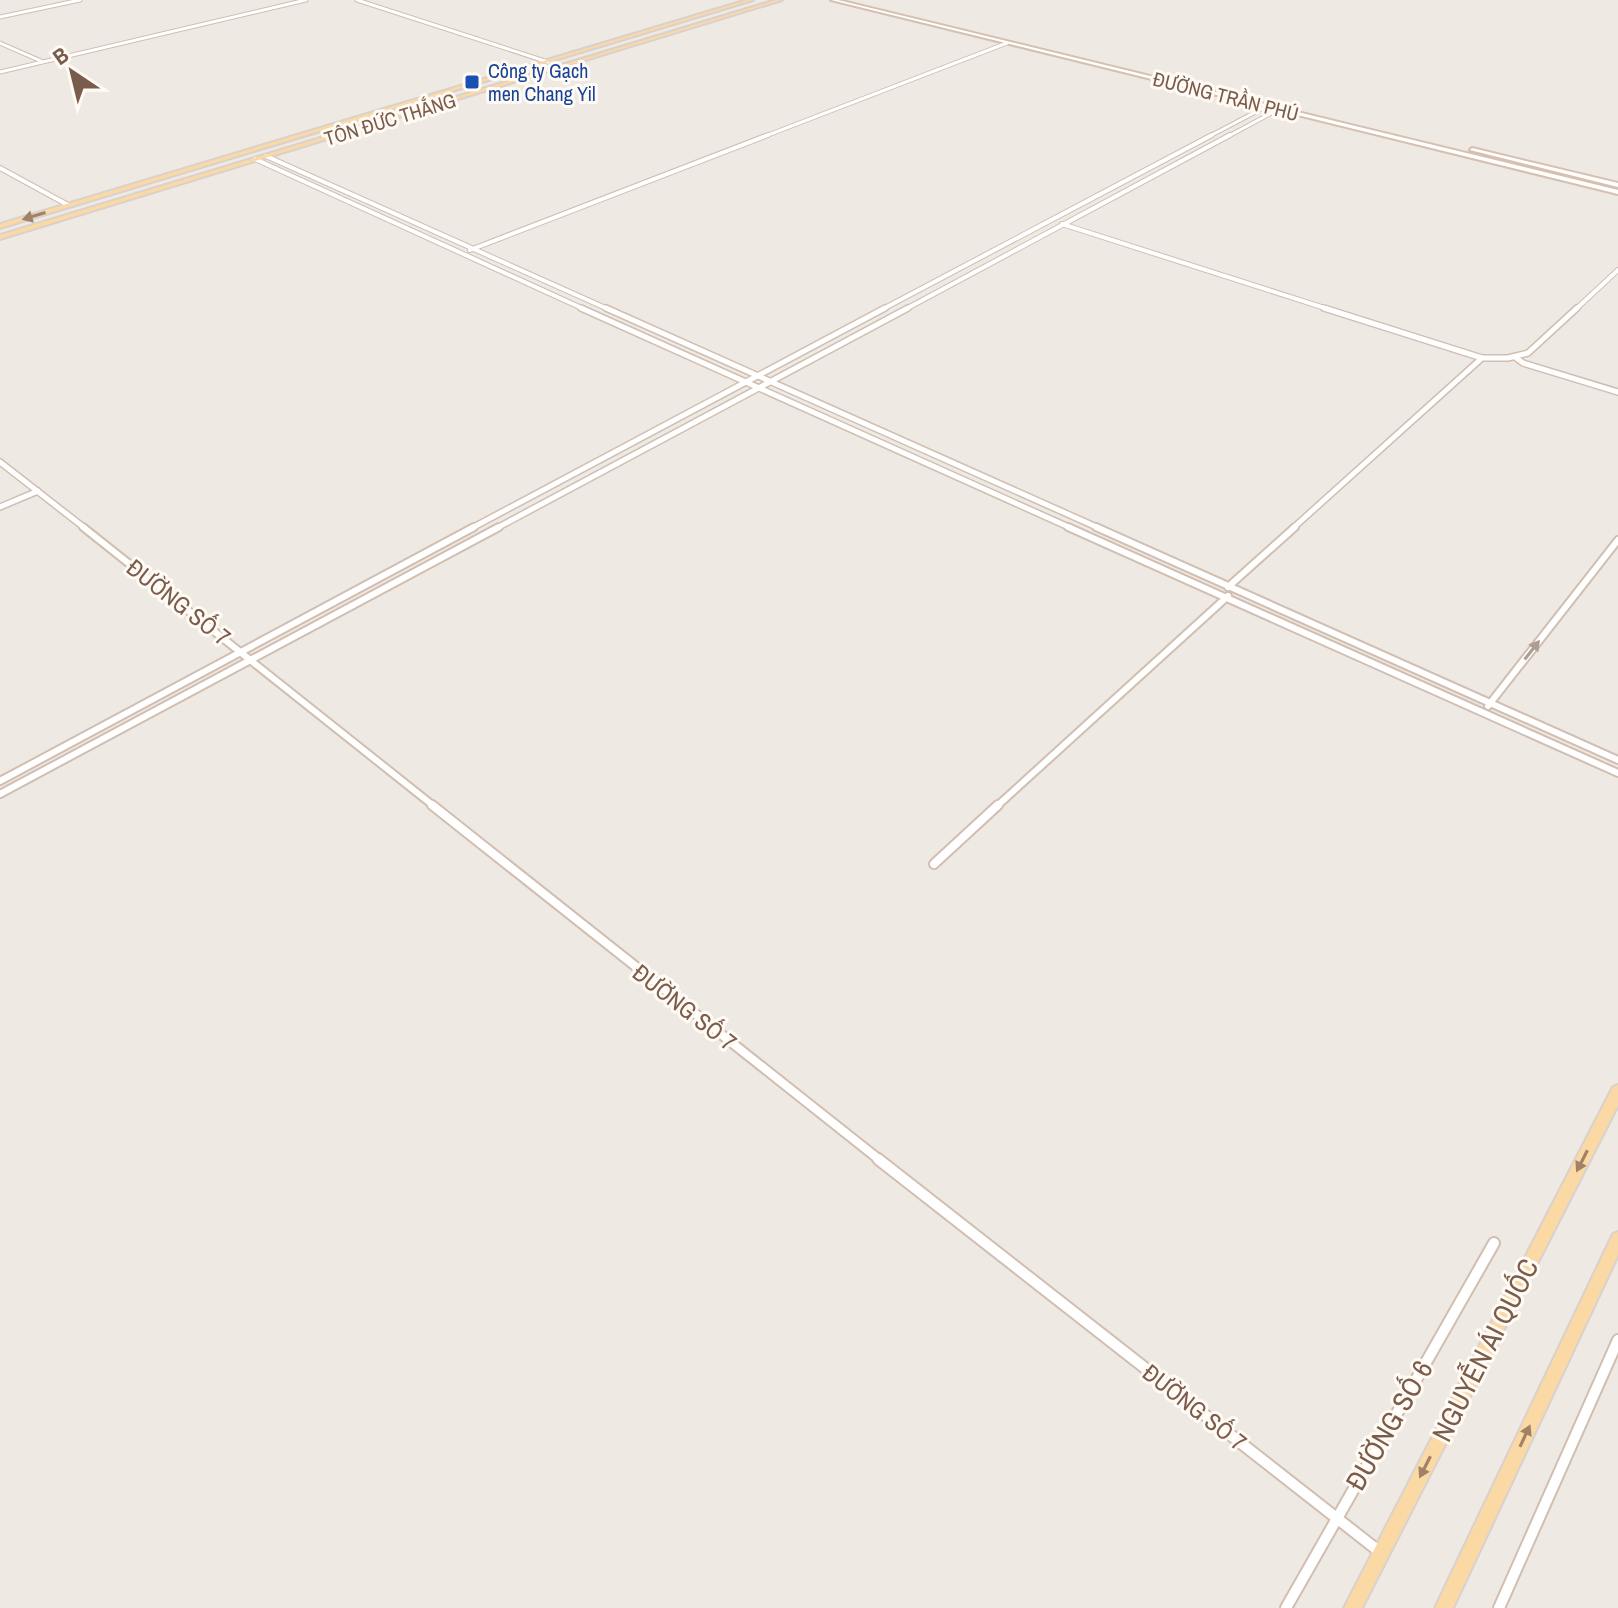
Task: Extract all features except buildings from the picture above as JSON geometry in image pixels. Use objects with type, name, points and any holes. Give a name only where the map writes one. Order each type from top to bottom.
[{"type":"main road","name":"TÔN ĐỨC THẮNG","points":[[0,226],[751,0]]},
{"type":"main road","name":"TÔN ĐỨC THẮNG","points":[[0,237],[780,0]]},
{"type":"main road","name":"ĐƯỜNG TRẦN PHÚ","points":[[833,0],[1617,189]]},
{"type":"main road","name":"ĐƯỜNG TRẦN PHÚ","points":[[856,0],[1287,104],[1617,189]]},
{"type":"main road","points":[[963,32],[973,28]]},
{"type":"main road","points":[[659,29],[672,33]]},
{"type":"main road","points":[[1007,43],[1016,39]]},
{"type":"main road","points":[[517,72],[532,76]]},
{"type":"main road","points":[[1267,106],[1274,101]]},
{"type":"main road","points":[[1279,109],[1287,104]]},
{"type":"main road","points":[[253,150],[266,156]]},
{"type":"main road","points":[[241,153],[255,159]]},
{"type":"main road","name":"NGUYỄN ÁI QUỐC","points":[[1353,1608],[1618,1091]]},
{"type":"main road","points":[[1444,1608],[1618,1239]]},
{"type":"street","points":[[0,17],[80,0]]},
{"type":"street","points":[[0,72],[306,0]]},
{"type":"street","points":[[357,0],[548,62]]},
{"type":"street","points":[[0,43],[43,62]]},
{"type":"street","points":[[460,253],[1007,43]]},
{"type":"street","points":[[0,781],[1267,106]]},
{"type":"street","points":[[0,794],[1279,109]]},
{"type":"street","points":[[266,156],[1618,760]]},
{"type":"street","points":[[1173,156],[1184,159]]},
{"type":"street","points":[[255,159],[756,388],[1618,773]]},
{"type":"street","points":[[0,168],[68,205]]},
{"type":"street","points":[[360,208],[372,204]]},
{"type":"street","points":[[1051,221],[1482,358],[1515,357],[1528,353],[1618,270]]},
{"type":"street","points":[[922,289],[933,293]]},
{"type":"street","points":[[593,314],[607,309]]},
{"type":"street","points":[[1515,357],[1523,363],[1618,392]]},
{"type":"street","points":[[934,864],[1225,595],[1229,587],[1482,358]]},
{"type":"street","name":"ĐƯỜNG SỐ 7","points":[[0,462],[242,651],[589,932],[1381,1553]]},
{"type":"street","points":[[0,507],[38,491]]},
{"type":"street","points":[[1484,711],[1618,540]]},
{"type":"street","name":"ĐƯỜNG SỐ 6","points":[[1286,1608],[1494,1243]]},
{"type":"street","points":[[1499,1608],[1618,1340]]},
{"type":"shaded area","points":[[0,0],[1618,0],[1618,1608],[0,1608]]},
{"type":"place","name":"Công ty Gạch men Chang Yil","points":[[472,82]]}]
